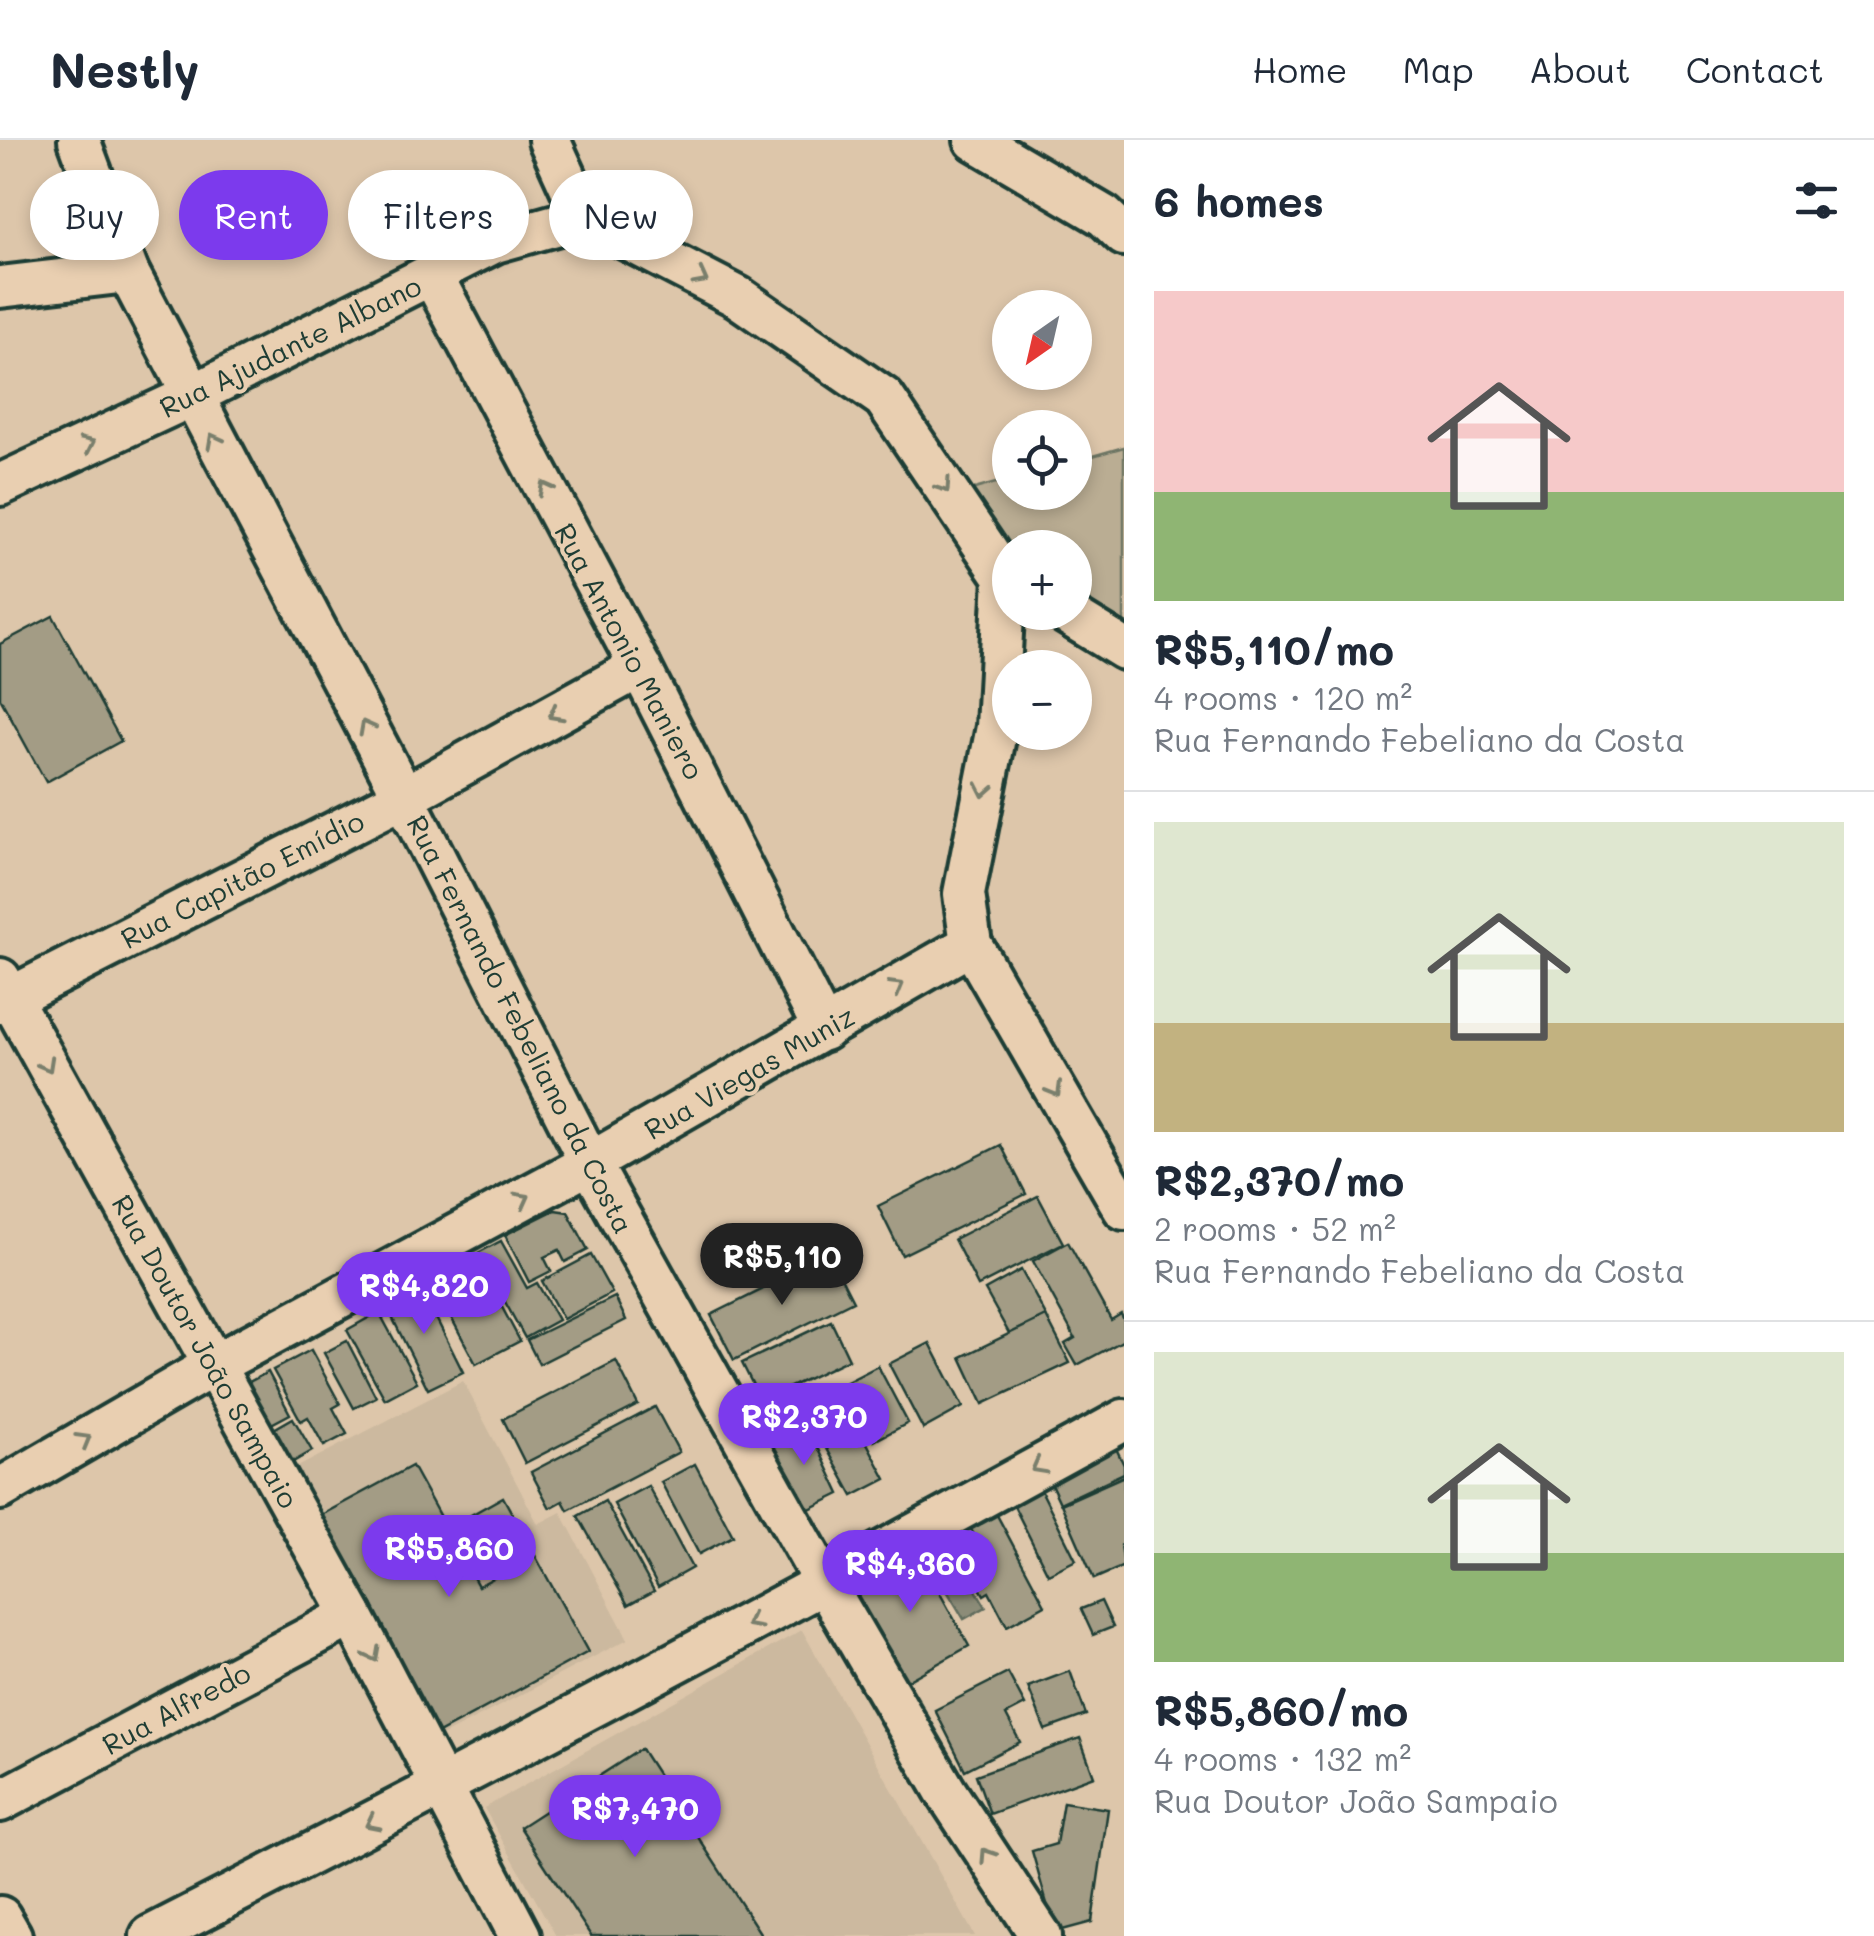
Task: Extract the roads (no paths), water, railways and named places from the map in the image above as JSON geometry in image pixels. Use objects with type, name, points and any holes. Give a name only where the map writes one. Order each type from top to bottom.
[{"type":"street","name":"Rua Fernando Febeliano da Costa","points":[[79,140],[128,272],[404,797],[590,1163],[946,1792],[1041,1936]]},
{"type":"street","points":[[550,140],[563,170]]},
{"type":"street","points":[[975,140],[1117,218]]},
{"type":"street","name":"Rua Ajudante Albano","points":[[0,485],[191,396],[495,242],[549,227]]},
{"type":"street","points":[[667,260],[738,297],[884,398],[992,555]]},
{"type":"street","points":[[0,288],[128,272]]},
{"type":"street","name":"Rua Antonio Maniero","points":[[432,276],[640,666],[824,1030]]},
{"type":"street","points":[[1092,629],[1124,648]]},
{"type":"street","points":[[1004,630],[997,727],[964,894],[970,944],[1124,1209]]},
{"type":"street","name":"Rua Capitão Emídio","points":[[3,993],[404,797],[640,666]]},
{"type":"street","name":"Rua Viegas Muniz","points":[[0,1488],[214,1365],[590,1163],[970,944]]},
{"type":"street","name":"Rua Doutor João Sampaio","points":[[3,993],[352,1615],[518,1935]]},
{"type":"street","points":[[151,1936],[825,1584],[1124,1420]]},
{"type":"street","name":"Rua Alfredo","points":[[0,1801],[352,1615]]},
{"type":"street","points":[[0,1917],[11,1936]]}]
